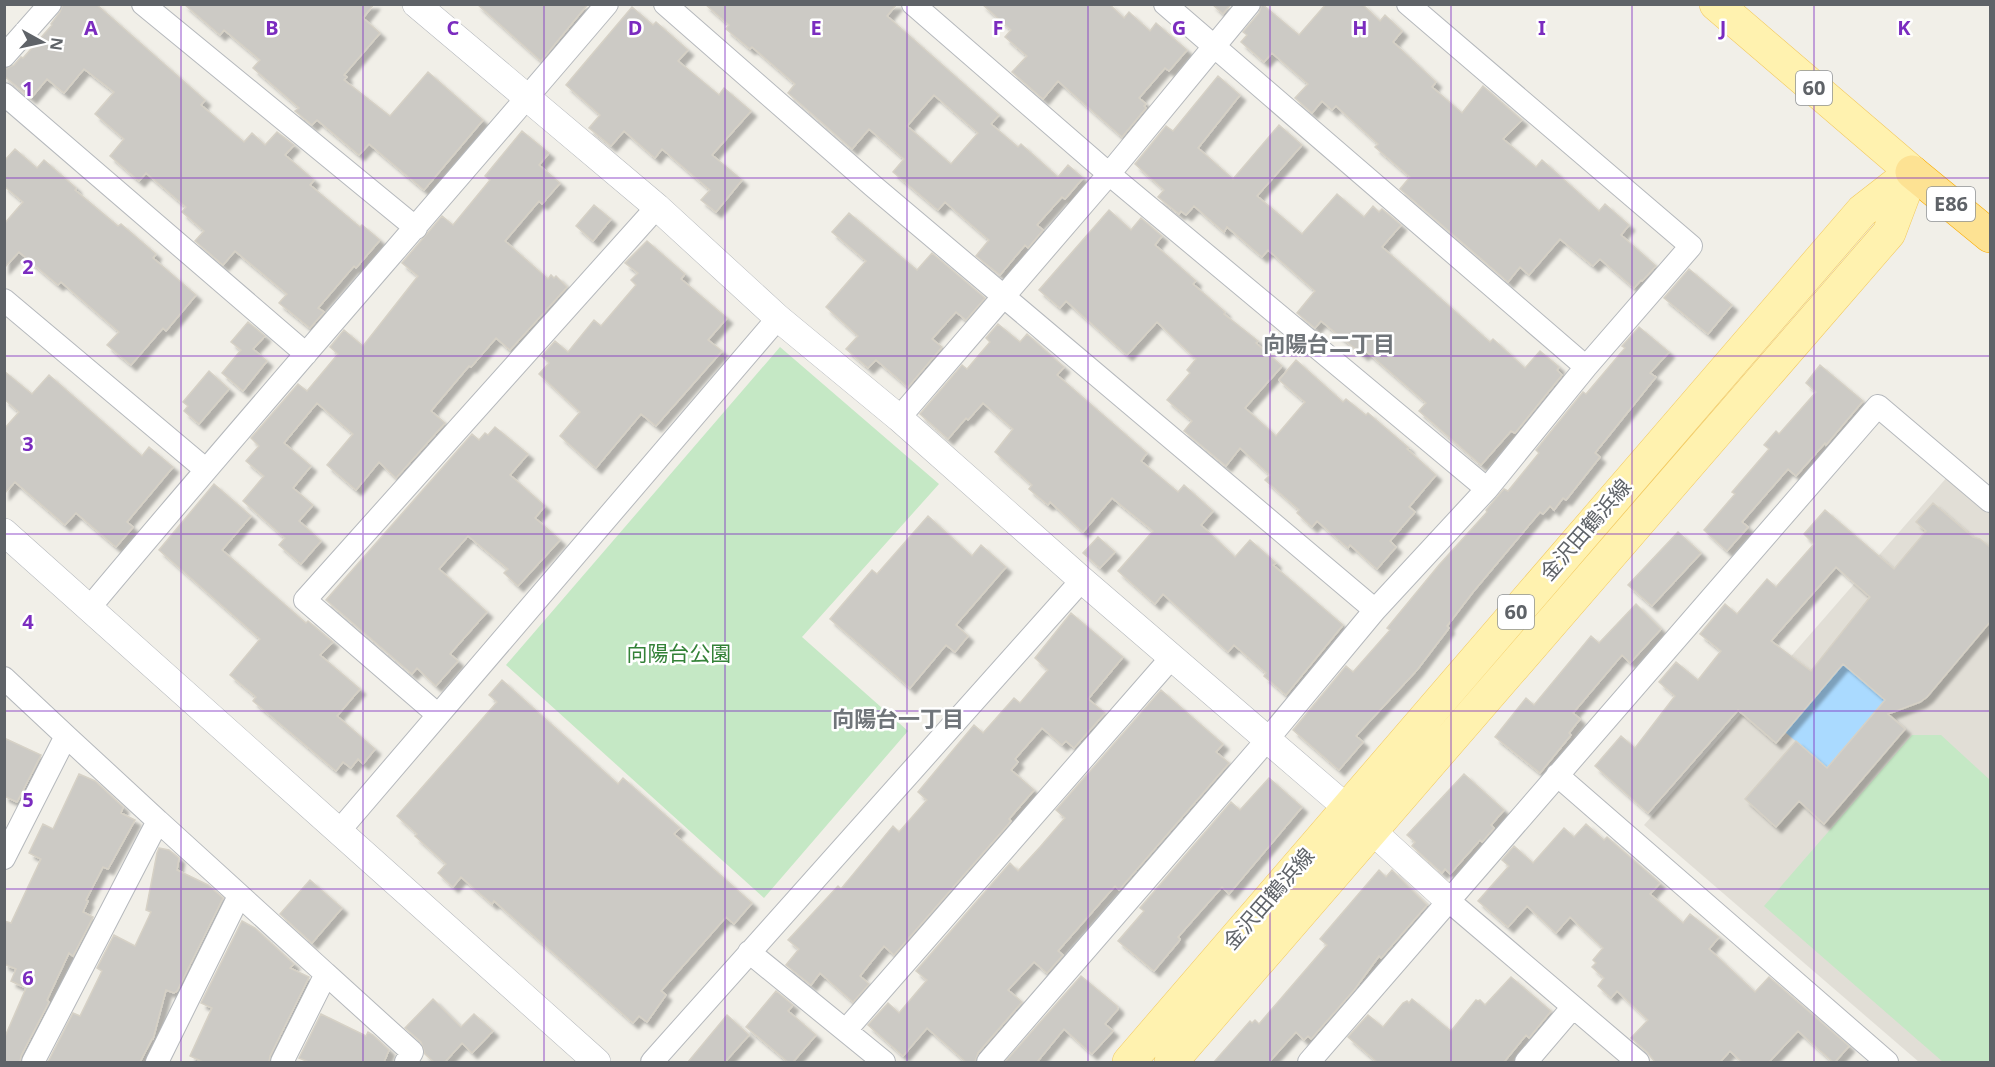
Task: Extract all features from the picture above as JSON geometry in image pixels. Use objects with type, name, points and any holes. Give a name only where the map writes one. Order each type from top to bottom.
[{"type":"highway","name":"E86","points":[[1912,171],[1990,236]]},
{"type":"main road","name":"60","points":[[1716,4],[1912,171]]},
{"type":"main road","name":"金沢田鶴浜線","points":[[1129,1062],[1862,211],[1912,171]]},
{"type":"main road","name":"金沢田鶴浜線","points":[[1171,1062],[1889,232],[1912,171]]},
{"type":"street","points":[[4,56],[50,4]]},
{"type":"street","points":[[143,4],[416,228]]},
{"type":"street","points":[[416,4],[657,207],[778,318],[899,418],[1082,580],[1347,808],[1449,901],[1638,1062]]},
{"type":"street","points":[[90,607],[205,469],[416,228],[607,4]]},
{"type":"street","points":[[665,4],[864,178],[1376,610]]},
{"type":"street","points":[[913,4],[1109,174],[1487,489]]},
{"type":"street","points":[[1165,4],[1586,367]]},
{"type":"street","points":[[899,418],[1109,174],[1249,4]]},
{"type":"street","points":[[988,1062],[1267,740],[1376,610],[1487,489],[1586,367],[1691,246],[1408,4]]},
{"type":"street","points":[[4,94],[306,354]]},
{"type":"street","points":[[437,714],[305,600],[657,207]]},
{"type":"street","points":[[4,300],[205,469]]},
{"type":"street","points":[[339,831],[778,318]]},
{"type":"street","points":[[1309,1062],[1878,406],[1990,501]]},
{"type":"street","points":[[4,532],[597,1062]]},
{"type":"street","points":[[652,1062],[1082,580]]},
{"type":"street","points":[[846,1030],[1172,657]]},
{"type":"street","points":[[4,678],[239,896],[412,1052],[406,1062]]},
{"type":"street","points":[[4,858],[66,736]]},
{"type":"street","points":[[1557,776],[1887,1062]]},
{"type":"street","points":[[33,1062],[158,820]]},
{"type":"street","points":[[157,1062],[239,896]]},
{"type":"street","points":[[749,952],[884,1062]]},
{"type":"street","points":[[282,1062],[326,974]]},
{"type":"street","points":[[1526,1062],[1573,1007]]},
{"type":"shaded area","points":[[1948,476],[1990,513],[1990,1062],[1919,1062],[1644,825]]},
{"type":"green space","name":"向陽台公園","points":[[780,347],[939,484],[802,637],[908,731],[764,898],[506,665]]},
{"type":"green space","points":[[1912,735],[1941,735],[1990,780],[1990,1062],[1943,1062],[1764,906]]},
{"type":"water","points":[[1843,664],[1885,700],[1827,768],[1785,732]]},
{"type":"building","points":[[63,4],[96,4],[205,100],[201,105],[244,142],[252,133],[265,145],[277,132],[294,145],[285,155],[314,180],[310,185],[360,227],[362,225],[380,240],[318,308],[324,312],[310,328],[279,303],[287,294],[235,251],[223,265],[195,241],[204,231],[182,212],[186,207],[146,173],[139,181],[110,156],[124,139],[95,114],[114,92],[84,69],[64,93],[47,79],[31,98],[4,76],[4,69],[14,65],[21,57],[23,58],[52,25]]},
{"type":"building","points":[[184,4],[374,4],[363,18],[380,33],[344,75],[347,77],[344,80],[390,116],[428,72],[483,120],[424,190],[369,144],[359,155],[317,120],[312,125],[295,111],[299,108],[253,68],[260,60],[224,30],[220,35]]},
{"type":"building","points":[[477,4],[588,4],[541,61]]},
{"type":"building","points":[[705,4],[897,4],[887,16],[999,115],[991,124],[1018,147],[1021,144],[1058,177],[1068,165],[1083,178],[1065,199],[1062,197],[1037,225],[1043,230],[1028,248],[1025,245],[1000,275],[976,256],[989,240],[945,202],[938,210],[893,172],[904,159],[869,129],[852,149],[788,93],[795,84],[752,47],[750,49],[726,29],[729,25]],"holes":[[[934,95],[978,133],[951,164],[907,126]]]},
{"type":"building","points":[[982,4],[1109,4],[1124,18],[1129,12],[1150,31],[1156,23],[1187,50],[1169,71],[1165,68],[1139,98],[1146,104],[1144,106],[1146,108],[1122,137],[1058,81],[1043,99],[1012,72],[1027,56],[1005,37],[1011,30]]},
{"type":"building","points":[[1212,4],[1231,4],[1223,14]]},
{"type":"building","points":[[1262,4],[1299,35],[1326,4],[1362,4],[1380,21],[1385,15],[1402,31],[1393,42],[1436,82],[1432,87],[1462,113],[1483,86],[1522,120],[1503,139],[1536,167],[1542,160],[1599,211],[1605,204],[1629,225],[1621,235],[1656,266],[1634,288],[1600,259],[1593,266],[1560,239],[1529,275],[1520,267],[1508,282],[1400,189],[1410,177],[1375,147],[1378,144],[1336,106],[1332,110],[1322,101],[1312,113],[1295,98],[1308,84],[1272,53],[1264,62],[1241,42],[1247,35],[1243,32],[1259,13]]},
{"type":"building","points":[[632,7],[653,25],[656,22],[688,50],[678,61],[719,95],[724,88],[751,111],[712,155],[742,180],[716,212],[701,200],[710,190],[662,149],[655,158],[624,131],[611,146],[589,128],[600,115],[566,85]]},
{"type":"building","points":[[1218,76],[1240,95],[1198,148],[1233,179],[1279,125],[1302,145],[1257,196],[1302,234],[1337,194],[1364,217],[1373,206],[1379,212],[1382,209],[1401,225],[1382,247],[1490,342],[1493,339],[1525,368],[1540,351],[1559,367],[1557,370],[1562,375],[1515,433],[1511,431],[1481,465],[1419,411],[1426,403],[1366,351],[1363,355],[1321,321],[1315,328],[1297,313],[1315,291],[1268,250],[1262,257],[1227,227],[1224,232],[1194,206],[1186,215],[1181,211],[1179,214],[1158,197],[1164,190],[1135,164],[1166,126],[1173,131]]},
{"type":"building","points":[[522,131],[549,153],[539,165],[560,183],[542,204],[539,201],[505,241],[548,279],[551,275],[554,278],[556,276],[567,287],[510,350],[496,338],[471,367],[469,366],[431,411],[445,423],[396,478],[379,462],[356,490],[327,465],[353,434],[317,403],[284,443],[311,466],[293,488],[313,505],[299,521],[321,541],[301,564],[279,545],[285,538],[243,501],[264,476],[246,461],[259,446],[251,438],[298,384],[307,391],[338,354],[330,347],[344,330],[363,346],[418,276],[402,263],[442,216],[453,225],[490,180],[485,176]]},
{"type":"building","points":[[15,149],[37,168],[44,160],[76,188],[75,190],[118,226],[121,224],[156,254],[153,258],[196,295],[166,331],[163,328],[131,365],[107,345],[119,332],[61,282],[58,285],[19,252],[4,268],[4,224],[23,202],[4,186],[4,161]]},
{"type":"building","points":[[594,205],[611,219],[593,241],[576,226]]},
{"type":"building","points":[[1109,210],[1131,230],[1141,218],[1162,236],[1155,245],[1196,281],[1193,284],[1225,312],[1224,314],[1258,341],[1256,343],[1282,366],[1245,408],[1276,436],[1305,402],[1279,380],[1296,360],[1343,402],[1346,399],[1366,415],[1368,413],[1436,475],[1409,507],[1415,512],[1390,541],[1396,547],[1377,569],[1350,545],[1348,548],[1317,521],[1312,527],[1297,513],[1299,510],[1265,480],[1270,475],[1240,448],[1226,466],[1184,431],[1192,421],[1167,400],[1190,373],[1187,370],[1196,359],[1157,322],[1127,355],[1066,301],[1060,308],[1039,290]]},
{"type":"building","points":[[849,213],[917,270],[932,253],[985,298],[966,320],[956,312],[932,339],[942,347],[908,387],[876,360],[868,368],[846,349],[858,336],[826,307],[866,261],[832,232]]},
{"type":"building","points":[[647,241],[685,274],[681,279],[727,318],[708,340],[722,351],[656,426],[641,414],[596,468],[560,436],[580,412],[539,374],[549,363],[542,356],[555,341],[568,352],[594,320],[601,326],[636,285],[631,280],[638,273],[625,263]]},
{"type":"building","points":[[1689,269],[1732,305],[1708,334],[1664,298]]},
{"type":"building","points":[[248,322],[265,336],[253,349],[267,361],[243,391],[222,373],[241,350],[231,342]]},
{"type":"building","points":[[998,324],[1020,342],[1027,334],[1064,367],[1057,375],[1147,453],[1141,461],[1178,492],[1184,485],[1213,511],[1201,525],[1235,557],[1250,540],[1276,563],[1273,565],[1343,625],[1286,695],[1264,676],[1266,673],[1234,645],[1228,652],[1163,594],[1155,604],[1118,571],[1153,531],[1112,498],[1083,532],[1050,502],[1048,505],[1029,489],[1032,485],[995,452],[1013,429],[983,403],[948,439],[920,414],[962,365],[967,369],[990,342],[986,338]]},
{"type":"building","points":[[1639,327],[1669,352],[1650,373],[1656,377],[1595,453],[1600,457],[1566,500],[1563,498],[1554,510],[1550,506],[1543,514],[1540,512],[1473,592],[1417,670],[1356,736],[1363,742],[1339,770],[1293,730],[1346,666],[1353,672],[1390,630],[1387,628],[1487,512],[1486,510],[1504,489],[1508,491],[1539,453],[1536,450],[1583,392],[1586,394],[1625,348],[1622,346]]},
{"type":"building","points":[[1820,365],[1863,401],[1796,476],[1788,469],[1742,522],[1748,527],[1727,551],[1704,530],[1735,494],[1732,492],[1769,449],[1764,445],[1776,431],[1779,434],[1816,392],[1806,383]]},
{"type":"building","points":[[4,371],[32,394],[49,375],[142,456],[149,447],[173,467],[127,522],[133,527],[116,547],[76,513],[65,525],[15,482],[4,494],[4,429],[19,412],[4,399]]},
{"type":"building","points":[[209,371],[229,389],[199,424],[184,411],[188,406],[183,402]]},
{"type":"building","points":[[495,427],[528,454],[510,475],[545,506],[535,518],[560,540],[518,586],[504,573],[508,569],[468,536],[439,569],[487,612],[450,654],[458,661],[436,686],[417,668],[412,674],[326,600],[472,434],[479,440]]},
{"type":"building","points":[[214,484],[251,516],[222,550],[306,623],[308,621],[333,642],[320,655],[360,689],[337,716],[375,749],[363,764],[358,759],[351,768],[343,762],[336,771],[253,701],[256,697],[230,675],[260,639],[159,550]]},
{"type":"building","points":[[1933,503],[1973,537],[1980,539],[1990,547],[1990,622],[1927,697],[1888,714],[1905,729],[1824,824],[1799,801],[1776,827],[1745,799],[1796,741],[1827,768],[1885,700],[1843,664],[1776,743],[1738,710],[1648,813],[1595,766],[1621,736],[1635,748],[1675,696],[1659,682],[1676,662],[1698,680],[1721,651],[1700,634],[1725,604],[1737,614],[1767,579],[1776,587],[1814,544],[1804,534],[1825,510],[1894,569],[1926,531],[1916,522]],"holes":[[[1836,567],[1870,597],[1811,671],[1771,641]]]},
{"type":"building","points":[[928,516],[972,556],[981,545],[1006,567],[956,625],[968,636],[955,652],[946,645],[910,688],[830,619],[872,570],[877,574]]},
{"type":"building","points":[[1678,532],[1701,553],[1652,606],[1628,585]]},
{"type":"building","points":[[1098,537],[1115,552],[1100,568],[1083,553]]},
{"type":"building","points":[[1636,604],[1661,629],[1630,663],[1622,655],[1573,713],[1580,719],[1569,733],[1571,735],[1540,773],[1495,737],[1526,698],[1534,705],[1591,636],[1599,643]]},
{"type":"building","points":[[1071,613],[1123,657],[1088,699],[1105,713],[1074,748],[1066,741],[1062,745],[1042,728],[1015,759],[1018,762],[1011,770],[1034,790],[1009,819],[1011,821],[894,955],[884,946],[860,976],[869,984],[853,1002],[820,973],[811,985],[786,965],[799,949],[788,940],[838,886],[841,889],[893,826],[899,832],[927,800],[918,792],[974,725],[983,733],[1014,698],[1020,703],[1048,670],[1035,658]]},
{"type":"building","points":[[502,680],[618,784],[623,778],[680,828],[674,834],[752,903],[734,924],[726,917],[661,991],[666,995],[647,1022],[639,1016],[633,1023],[494,901],[492,904],[461,877],[453,887],[438,873],[446,864],[397,816],[497,702],[489,695]]},
{"type":"building","points":[[1161,690],[1223,744],[1216,752],[1229,763],[1119,890],[1115,886],[1058,951],[1063,955],[1047,973],[1034,962],[1008,990],[1022,1002],[978,1053],[975,1062],[966,1062],[927,1028],[903,1056],[868,1025],[888,1003],[899,1013],[927,980],[916,971],[1010,863],[1018,871],[1040,847],[1065,818],[1056,810]]},
{"type":"building","points":[[4,738],[41,755],[17,802],[4,796]]},
{"type":"building","points":[[79,774],[95,781],[123,807],[121,813],[135,820],[108,869],[103,867],[86,900],[88,901],[83,912],[93,917],[73,956],[69,953],[47,1000],[49,1002],[20,1062],[4,1062],[4,1039],[26,988],[11,981],[16,969],[4,964],[4,921],[11,923],[41,859],[29,853],[43,824],[53,829]]},
{"type":"building","points":[[1464,774],[1504,810],[1491,825],[1494,828],[1482,842],[1480,840],[1450,874],[1445,869],[1442,873],[1412,846],[1415,842],[1407,835]]},
{"type":"building","points":[[1269,778],[1302,807],[1229,894],[1222,887],[1178,937],[1179,941],[1154,971],[1118,941],[1144,911],[1140,908],[1231,802],[1240,810]]},
{"type":"building","points":[[1586,824],[1604,840],[1607,837],[1660,883],[1650,894],[1683,923],[1690,914],[1719,937],[1709,949],[1755,992],[1769,977],[1849,1046],[1835,1062],[1798,1031],[1769,1062],[1742,1062],[1730,1051],[1720,1062],[1655,1062],[1631,1038],[1648,1020],[1617,991],[1611,998],[1598,986],[1604,978],[1592,967],[1596,963],[1593,960],[1603,948],[1570,917],[1556,933],[1527,906],[1508,927],[1478,901],[1509,866],[1502,860],[1514,846],[1533,863],[1564,828],[1574,837]]},
{"type":"building","points":[[159,848],[169,850],[179,858],[177,870],[208,885],[223,898],[177,991],[174,993],[166,990],[153,1039],[140,1062],[48,1062],[73,1013],[80,1016],[102,971],[97,968],[114,935],[135,946],[151,912],[146,910]]},
{"type":"building","points":[[1379,870],[1386,877],[1392,870],[1427,905],[1381,958],[1379,956],[1354,990],[1311,1039],[1308,1036],[1304,1040],[1296,1032],[1269,1062],[1214,1062],[1250,1021],[1252,1023],[1255,1020],[1259,1024],[1327,945],[1320,939]]},
{"type":"building","points":[[310,880],[342,908],[312,943],[280,914]]},
{"type":"building","points":[[242,921],[255,928],[294,964],[290,968],[309,977],[269,1062],[203,1062],[190,1056],[212,1008],[201,1003]]},
{"type":"building","points":[[1081,976],[1117,1006],[1118,1009],[1105,1024],[1113,1031],[1092,1054],[1064,1029],[1037,1062],[1005,1062]]},
{"type":"building","points":[[1511,977],[1551,1011],[1529,1038],[1526,1035],[1504,1062],[1377,1062],[1348,1037],[1368,1015],[1383,1027],[1403,1003],[1407,1001],[1409,1003],[1412,999],[1451,1031],[1476,1000],[1480,1000],[1485,1005]]},
{"type":"building","points":[[776,991],[793,1005],[788,1011],[816,1035],[793,1062],[788,1062],[746,1027]]},
{"type":"building","points":[[433,999],[461,1027],[474,1014],[493,1031],[472,1053],[462,1043],[445,1062],[434,1062],[425,1054],[421,1042],[405,1028]]},
{"type":"building","points":[[321,1014],[366,1036],[368,1032],[373,1035],[389,1050],[384,1062],[309,1062],[299,1058]]},
{"type":"building","points":[[727,1015],[749,1035],[725,1062],[688,1062]]},
{"type":"district","name":"向陽台二丁目","points":[[1329,344]]},
{"type":"district","name":"向陽台一丁目","points":[[898,719]]}]
